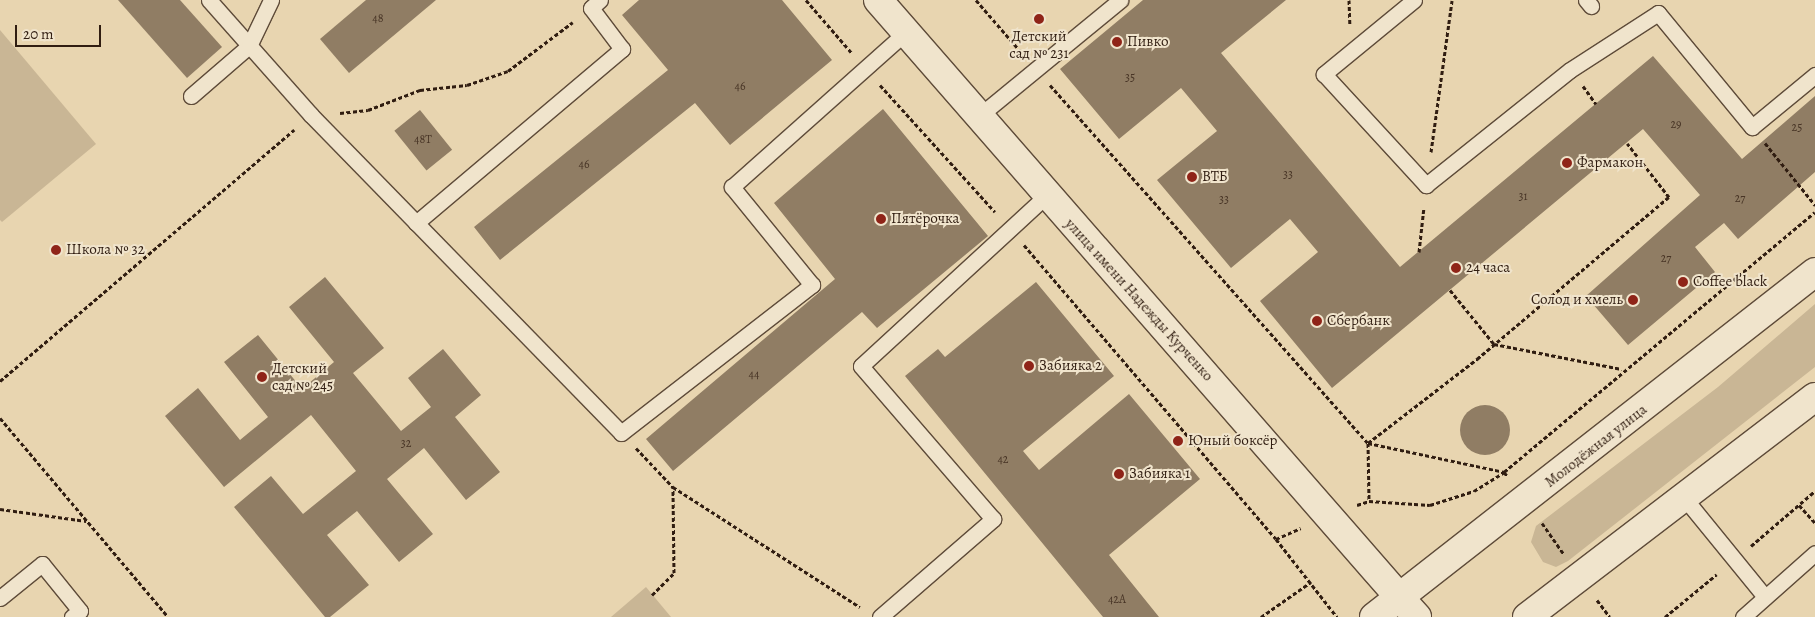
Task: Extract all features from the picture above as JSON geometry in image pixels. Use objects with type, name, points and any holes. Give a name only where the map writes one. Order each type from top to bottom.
[{"type":"main road","name":"улица имени Надежды Курченко","points":[[878,0],[1046,196],[1409,608]]},
{"type":"main road","name":"Молодёжная улица","points":[[1374,617],[1409,608],[1526,500],[1815,272]]},
{"type":"main road","points":[[1527,617],[1686,500],[1815,398]]},
{"type":"lane","points":[[209,0],[311,115],[621,433],[812,285],[732,187],[906,32]]},
{"type":"lane","points":[[191,96],[249,46],[270,0]]},
{"type":"lane","points":[[979,116],[1120,0]]},
{"type":"lane","points":[[1414,0],[1324,74],[1426,185],[1570,70],[1658,13],[1752,127],[1815,75]]},
{"type":"lane","points":[[416,223],[622,49],[596,4]]},
{"type":"lane","points":[[874,614],[993,519],[861,366],[1046,196]]},
{"type":"lane","points":[[1686,500],[1765,597]]},
{"type":"lane","points":[[1742,617],[1815,553]]},
{"type":"lane","points":[[0,598],[42,564],[80,611],[72,617]]},
{"type":"path","points":[[806,0],[1010,229],[1276,539],[1337,617]]},
{"type":"path","points":[[976,0],[1368,443],[1504,472],[1610,617]]},
{"type":"path","points":[[1419,252],[1426,185],[1452,0]]},
{"type":"path","points":[[0,381],[311,115],[368,110],[420,90],[467,85],[508,70],[596,4]]},
{"type":"path","points":[[1752,127],[1815,205]]},
{"type":"path","points":[[1368,443],[1494,344],[1669,197],[1627,143]]},
{"type":"path","points":[[1276,539],[1328,515],[1369,502],[1430,506],[1474,492],[1504,472],[1623,369],[1815,212]]},
{"type":"path","points":[[1450,290],[1494,344],[1623,369]]},
{"type":"path","points":[[0,418],[168,617]]},
{"type":"path","points":[[621,433],[673,487],[874,614]]},
{"type":"path","points":[[1368,443],[1369,502]]},
{"type":"path","points":[[652,595],[674,573],[673,487]]},
{"type":"path","points":[[1799,505],[1815,523]]},
{"type":"path","points":[[0,509],[87,521]]},
{"type":"path","points":[[1261,617],[1311,582]]},
{"type":"shaded area","points":[[0,30],[96,144],[2,222],[0,220]]},
{"type":"shaded area","points":[[1815,304],[1815,367],[1568,561],[1556,567],[1543,562],[1531,542],[1536,526],[1718,387]]},
{"type":"shaded area","points":[[646,587],[671,617],[611,617]]},
{"type":"building","points":[[118,0],[180,0],[222,47],[187,78]]},
{"type":"building","points":[[366,0],[436,0],[349,73],[320,39]]},
{"type":"building","points":[[639,0],[782,0],[832,60],[730,145],[695,103],[500,260],[474,227],[668,70],[622,15]]},
{"type":"building","points":[[1143,0],[1286,0],[1221,53],[1400,267],[1653,56],[1742,159],[1815,96],[1815,172],[1738,239],[1724,223],[1695,247],[1715,272],[1628,345],[1586,296],[1700,195],[1643,129],[1332,388],[1260,301],[1318,252],[1290,219],[1231,268],[1157,180],[1217,131],[1181,88],[1119,139],[1060,69]]},
{"type":"building","name":"Пятёрочка","points":[[883,109],[988,236],[877,328],[862,312],[673,471],[646,439],[835,279],[774,203]]},
{"type":"building","points":[[420,110],[452,150],[426,170],[394,131]]},
{"type":"building","points":[[325,277],[384,348],[353,373],[401,431],[431,407],[408,378],[443,349],[481,395],[455,417],[500,472],[466,500],[424,448],[387,479],[433,534],[399,562],[357,511],[327,535],[369,585],[330,617],[325,617],[234,507],[271,476],[303,514],[356,471],[311,415],[224,487],[165,416],[198,388],[240,440],[268,417],[224,362],[258,335],[302,389],[334,362],[289,307]]},
{"type":"building","points":[[1036,282],[1114,376],[1023,451],[1039,470],[1129,394],[1200,479],[1109,555],[1159,617],[1103,617],[905,376],[938,349],[945,357]]},
{"type":"building","points":[[1485,405],[1495,407],[1503,412],[1508,420],[1510,430],[1508,440],[1503,448],[1495,453],[1485,455],[1475,453],[1467,448],[1462,440],[1460,430],[1462,420],[1467,412],[1475,407]]},
{"type":"place","name":"Детский сад № 231","points":[[1039,19]]},
{"type":"place","name":"Пивко","points":[[1117,42]]},
{"type":"place","name":"Фармакон","points":[[1567,163]]},
{"type":"place","name":"ВТБ","points":[[1192,177]]},
{"type":"place","name":"Пятёрочка","points":[[881,219]]},
{"type":"place","name":"Школа № 32","points":[[56,250]]},
{"type":"place","name":"24 часа","points":[[1456,268]]},
{"type":"place","name":"Coffee black","points":[[1683,282]]},
{"type":"place","name":"Солод и хмель","points":[[1633,300]]},
{"type":"place","name":"Сбербанк","points":[[1317,321]]},
{"type":"place","name":"Забияка 2","points":[[1029,366]]},
{"type":"place","name":"Детский сад № 245","points":[[262,377]]},
{"type":"place","name":"Юный боксёр","points":[[1178,441]]},
{"type":"place","name":"Забияка 1","points":[[1119,474]]}]
